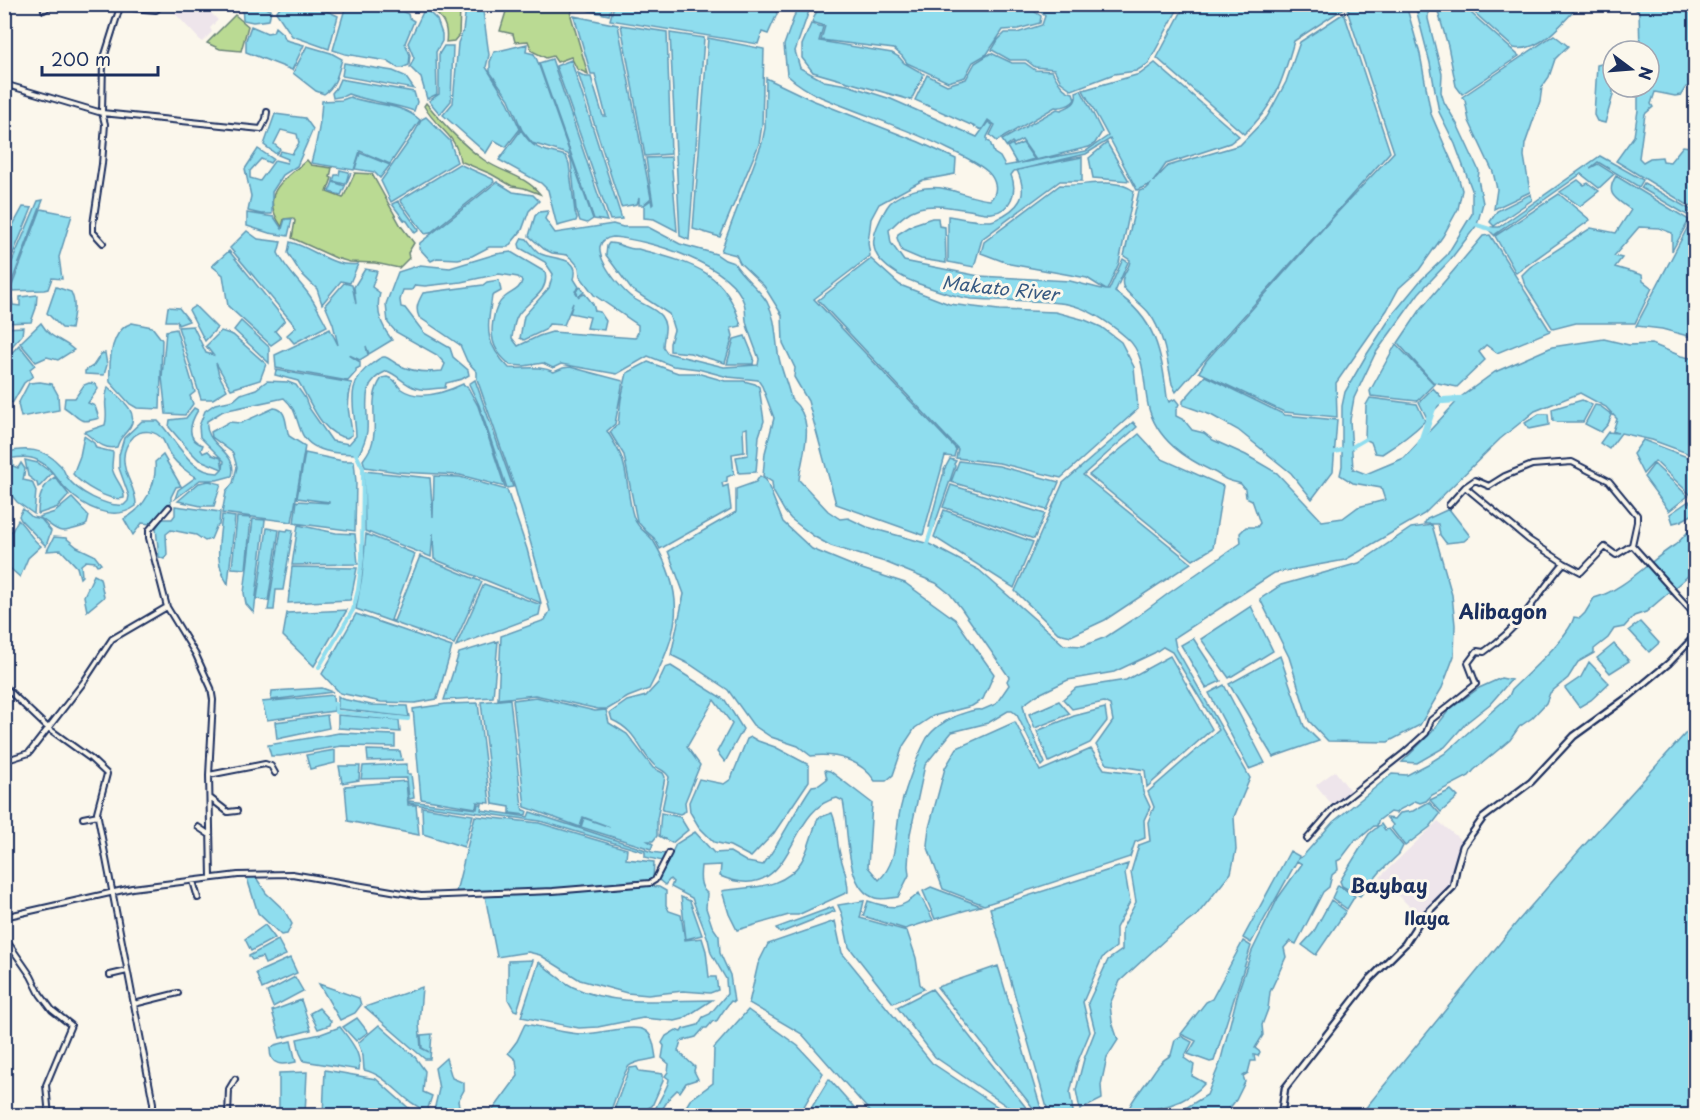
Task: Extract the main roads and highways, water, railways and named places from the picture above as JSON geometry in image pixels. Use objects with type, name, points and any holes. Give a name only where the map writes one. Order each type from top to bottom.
[{"type":"water","points":[[575,4],[612,5],[609,15]]},
{"type":"water","points":[[722,4],[776,10],[777,14],[768,34],[762,32],[758,44],[610,20],[614,5]]},
{"type":"water","points":[[820,4],[1037,5],[1035,12],[1041,16],[1040,23],[1018,29],[1003,30],[987,54],[973,62],[965,77],[948,82],[907,63],[894,49],[821,40],[825,26],[812,22]]},
{"type":"water","points":[[1041,4],[1180,5],[1148,64],[1136,71],[1114,74],[1072,90],[1061,82],[1054,69],[1035,67],[1026,60],[1010,60],[992,50],[1005,33],[1017,33],[1042,25],[1045,16],[1039,10]]},
{"type":"water","points":[[242,5],[259,5],[271,10],[269,20],[253,22],[243,20]]},
{"type":"water","points":[[282,5],[314,5],[338,16],[329,49],[292,36],[276,12]]},
{"type":"water","points":[[346,5],[396,5],[408,14],[409,18],[414,21],[405,43],[410,55],[409,65],[398,68],[387,61],[333,50]]},
{"type":"water","name":"Makato River","points":[[795,5],[811,5],[795,51],[800,68],[824,81],[847,85],[891,99],[977,137],[988,122],[993,125],[987,141],[990,142],[994,153],[1000,157],[1005,166],[1086,151],[1108,136],[1083,90],[1140,74],[1155,63],[1239,136],[1230,143],[1166,164],[1153,182],[1168,166],[1240,145],[1267,117],[1286,82],[1300,42],[1344,13],[1390,152],[1176,392],[1158,329],[1149,313],[1124,289],[1122,282],[1130,263],[1130,260],[1124,256],[1139,191],[1151,184],[1137,190],[1110,139],[1086,154],[1014,171],[1011,175],[1013,194],[1008,204],[999,211],[987,213],[946,206],[926,207],[906,214],[889,230],[891,243],[904,261],[979,276],[1070,281],[1106,290],[1087,278],[1010,264],[981,253],[984,242],[1060,185],[1108,183],[1134,191],[1119,263],[1107,290],[1123,259],[1128,262],[1115,292],[1140,313],[1154,337],[1159,351],[1167,397],[1169,402],[1175,399],[1179,404],[1176,416],[1184,420],[1192,430],[1204,433],[1213,440],[1277,473],[1322,521],[1343,518],[1358,507],[1385,500],[1381,488],[1353,483],[1340,475],[1342,406],[1345,392],[1393,314],[1421,280],[1447,255],[1472,214],[1472,190],[1455,144],[1439,112],[1430,63],[1415,5],[1428,5],[1428,19],[1442,74],[1441,92],[1479,171],[1478,179],[1483,203],[1477,225],[1450,260],[1419,293],[1375,354],[1354,398],[1350,420],[1353,469],[1366,474],[1404,458],[1462,396],[1495,372],[1552,347],[1604,339],[1629,345],[1652,344],[1695,359],[1695,456],[1652,440],[1621,433],[1609,449],[1600,443],[1608,432],[1618,433],[1613,431],[1617,419],[1606,407],[1580,393],[1535,411],[1500,439],[1424,514],[1345,560],[1274,573],[1174,638],[1176,648],[1250,778],[1234,817],[1236,850],[1231,873],[1197,915],[1168,937],[1120,981],[1110,1004],[1112,1022],[1118,1040],[1107,1057],[1101,1085],[1102,1099],[1080,1110],[1076,1090],[1084,1059],[1095,1031],[1088,1003],[1108,960],[1122,950],[1122,929],[1136,902],[1131,872],[1139,845],[1150,841],[1148,822],[1154,807],[1148,792],[1219,730],[1172,652],[1163,647],[1114,672],[1068,680],[1037,695],[1023,705],[1026,718],[1045,763],[1042,766],[1017,715],[1012,711],[988,723],[952,732],[925,765],[910,834],[909,875],[898,897],[875,898],[865,892],[858,883],[850,855],[843,801],[837,798],[820,806],[807,819],[777,868],[763,879],[745,882],[720,876],[721,865],[701,866],[701,884],[707,893],[706,908],[712,926],[719,936],[720,953],[730,975],[734,1002],[731,1001],[716,1022],[713,1021],[696,1037],[681,1041],[678,1051],[695,1067],[694,1071],[698,1079],[686,1083],[680,1092],[677,1090],[670,1097],[663,1108],[664,1115],[653,1115],[669,1079],[665,1076],[669,1064],[662,1058],[664,1046],[662,1043],[666,1036],[676,1030],[681,1032],[683,1029],[698,1025],[703,1017],[710,1014],[727,994],[726,979],[711,953],[692,898],[671,887],[673,882],[670,879],[665,885],[659,880],[676,844],[695,832],[714,853],[730,852],[747,862],[763,865],[812,786],[819,785],[827,779],[825,770],[830,771],[872,803],[868,867],[879,880],[892,858],[903,798],[927,738],[936,728],[952,718],[996,704],[1009,685],[1007,681],[1009,677],[961,608],[950,594],[936,583],[885,562],[831,546],[815,537],[785,512],[773,491],[772,482],[763,476],[765,453],[774,418],[758,380],[728,377],[698,369],[673,366],[648,356],[617,374],[561,364],[553,368],[543,363],[524,366],[510,365],[494,344],[492,330],[497,308],[505,297],[521,284],[522,281],[518,277],[499,274],[461,282],[415,285],[412,290],[403,290],[400,300],[401,307],[405,308],[424,333],[450,348],[453,357],[468,370],[469,375],[446,383],[445,388],[423,390],[412,387],[387,371],[378,376],[368,389],[367,434],[359,454],[334,453],[311,444],[301,431],[293,409],[284,398],[223,411],[207,421],[210,436],[230,460],[233,467],[232,476],[217,480],[200,480],[175,499],[178,490],[196,477],[173,459],[163,440],[157,434],[145,432],[134,436],[126,447],[124,457],[126,472],[135,494],[136,506],[118,513],[99,511],[81,502],[49,469],[33,458],[5,459],[5,453],[12,451],[41,452],[54,459],[72,483],[85,493],[109,504],[124,505],[129,496],[119,468],[119,455],[124,438],[142,421],[158,421],[191,461],[208,472],[218,473],[222,469],[198,459],[169,427],[170,420],[186,418],[194,408],[198,410],[191,425],[191,435],[203,445],[201,450],[203,453],[208,451],[221,458],[200,437],[199,426],[205,411],[215,404],[234,400],[267,381],[288,382],[296,385],[332,441],[349,444],[356,436],[354,387],[364,371],[373,363],[385,357],[402,367],[413,370],[442,371],[445,364],[437,355],[396,332],[388,323],[386,304],[398,272],[420,265],[450,268],[496,254],[511,252],[545,272],[546,279],[541,291],[522,310],[516,320],[512,338],[518,346],[552,332],[635,338],[638,325],[594,295],[580,276],[579,267],[573,260],[567,255],[552,253],[544,249],[529,236],[535,216],[539,212],[548,211],[545,219],[555,233],[613,224],[623,227],[648,227],[680,244],[716,254],[734,263],[767,302],[774,323],[779,358],[791,399],[804,417],[806,438],[799,480],[828,511],[840,519],[848,518],[867,527],[929,544],[979,570],[1064,645],[1083,646],[1106,637],[1241,543],[1240,533],[1246,527],[1257,527],[1260,523],[1252,500],[1246,497],[1245,489],[1241,484],[1226,479],[1183,455],[1165,438],[1152,417],[1148,405],[1138,352],[1121,333],[1099,317],[1075,306],[1043,301],[959,297],[909,280],[894,272],[881,261],[874,249],[874,236],[884,211],[895,199],[909,192],[932,188],[946,189],[990,200],[995,193],[995,182],[988,172],[969,159],[917,135],[821,97],[787,75],[784,45],[795,14]],"holes":[[[613,237],[688,256],[724,277],[736,289],[745,305],[746,323],[759,359],[758,365],[724,367],[667,353],[663,347],[665,327],[661,316],[624,291],[611,274],[601,255],[600,246],[604,240]]]},
{"type":"water","points":[[1185,5],[1349,5],[1294,41],[1286,68],[1271,103],[1244,134],[1157,58]]},
{"type":"water","points":[[1356,5],[1406,5],[1420,54],[1431,114],[1462,190],[1458,209],[1443,236],[1419,270],[1399,288],[1387,310],[1336,383],[1337,417],[1284,412],[1199,372],[1206,361],[1337,213],[1394,152],[1347,10]]},
{"type":"water","points":[[1436,5],[1462,5],[1519,56],[1462,94],[1456,86],[1448,46]]},
{"type":"water","points":[[1466,5],[1579,5],[1542,41],[1533,46],[1514,48]]},
{"type":"water","points":[[1629,5],[1695,5],[1695,91],[1692,87],[1686,87],[1681,95],[1661,93],[1661,39],[1640,39],[1639,12]]},
{"type":"water","points":[[466,7],[483,11],[489,55],[486,67],[508,102],[520,129],[506,147],[494,140],[486,153],[443,115],[453,103],[458,43],[463,31]]},
{"type":"water","points":[[425,8],[437,20],[442,34],[442,41],[436,52],[437,94],[427,99],[421,78],[410,67],[414,58],[408,43]]},
{"type":"water","points":[[574,16],[618,25],[651,198],[643,205],[639,205],[639,198],[637,204],[621,207],[578,73],[591,77],[603,116],[606,116],[595,74],[591,74]]},
{"type":"water","points":[[811,24],[823,27],[819,41],[892,53],[924,74],[911,100],[813,72],[802,58],[802,45]]},
{"type":"water","points":[[621,25],[667,32],[671,154],[645,156]]},
{"type":"water","points":[[251,26],[267,33],[273,32],[275,27],[286,40],[304,45],[292,70],[246,52],[246,40]]},
{"type":"water","points":[[670,33],[704,38],[689,240],[680,236]]},
{"type":"water","points":[[1554,35],[1568,46],[1555,59],[1549,77],[1542,87],[1540,101],[1525,144],[1524,156],[1530,192],[1494,209],[1497,189],[1493,172],[1469,121],[1465,100],[1462,97]]},
{"type":"water","points":[[708,38],[764,49],[762,125],[759,144],[720,237],[693,229]]},
{"type":"water","points":[[527,44],[526,52],[534,54],[537,60],[593,219],[587,223],[580,221],[576,209],[571,160],[568,154],[532,143],[522,130],[509,99],[490,72],[490,62],[494,52]]},
{"type":"water","points":[[307,46],[342,59],[334,83],[324,94],[316,91],[293,73]]},
{"type":"water","points":[[444,46],[453,46],[451,101],[440,114],[429,101],[439,94],[439,54]]},
{"type":"water","points":[[991,53],[1012,63],[1025,63],[1035,70],[1052,71],[1060,85],[1073,93],[1075,99],[1066,106],[1055,107],[997,141],[990,135],[995,125],[988,120],[982,130],[915,100],[927,75],[947,85],[966,79],[975,63]]},
{"type":"water","points":[[552,59],[607,221],[594,219],[539,63]]},
{"type":"water","points":[[571,60],[622,219],[610,220],[556,66]]},
{"type":"water","points":[[344,63],[393,71],[405,76],[414,89],[342,76]]},
{"type":"water","points":[[1601,64],[1601,99],[1612,99],[1605,123],[1597,121],[1594,115],[1597,65]]},
{"type":"water","points":[[766,78],[812,100],[956,159],[955,174],[923,180],[879,204],[871,219],[868,243],[870,256],[814,299],[956,449],[954,457],[945,456],[923,535],[836,504],[808,401],[794,377],[795,368],[783,343],[782,315],[764,286],[740,263],[736,255],[721,251],[762,143],[765,128]]},
{"type":"water","points":[[340,79],[414,92],[417,102],[414,111],[348,94],[333,98],[332,93]]},
{"type":"water","points":[[1081,90],[1102,132],[1095,143],[1089,147],[1036,160],[1022,140],[1006,146],[1002,140],[1057,109],[1061,110],[1070,106],[1075,102],[1076,92]]},
{"type":"water","points":[[350,97],[395,107],[420,120],[390,164],[360,151],[354,170],[311,163],[321,117],[322,101],[342,100]]},
{"type":"water","points":[[1638,99],[1653,99],[1651,104],[1653,107],[1645,114],[1639,158],[1643,162],[1650,158],[1662,157],[1663,161],[1670,162],[1683,146],[1695,151],[1695,208],[1616,161],[1634,136]]},
{"type":"water","points":[[275,114],[305,118],[313,129],[297,166],[283,175],[272,192],[272,214],[261,214],[248,211],[251,196],[245,169],[258,149],[273,159],[270,163],[261,159],[250,171],[250,178],[260,181],[275,160],[287,163],[288,159],[278,155],[281,151],[292,154],[299,143],[297,134],[281,130],[274,144],[280,149],[276,154],[264,145]]},
{"type":"water","points":[[426,117],[450,141],[457,162],[391,202],[381,181],[422,119]]},
{"type":"water","points":[[521,130],[535,146],[566,156],[576,221],[557,226],[548,190],[541,183],[499,160]]},
{"type":"water","points":[[1023,143],[1034,159],[1017,164],[1007,147]]},
{"type":"water","points":[[1107,143],[1129,181],[1093,178],[1089,158]]},
{"type":"water","points":[[360,153],[390,165],[380,178],[374,172],[355,169]]},
{"type":"water","points":[[1600,156],[1643,180],[1639,187],[1598,162],[1590,168],[1598,164],[1614,174],[1599,188],[1581,174],[1494,235],[1489,230],[1491,227],[1499,227]]},
{"type":"water","points":[[671,157],[677,231],[654,219],[644,218],[644,205],[651,200],[653,204],[646,158]]},
{"type":"water","points":[[1082,157],[1082,181],[1060,181],[982,239],[974,267],[948,262],[948,216],[980,221],[996,219],[1020,201],[1022,184],[1017,170]]},
{"type":"water","points":[[459,164],[493,179],[494,182],[430,233],[425,234],[400,200]]},
{"type":"water","points":[[340,170],[349,172],[346,183],[351,173],[341,195],[329,192],[333,182],[345,186],[345,184],[333,181],[335,175],[339,175]]},
{"type":"water","points":[[1616,176],[1689,220],[1672,251],[1672,233],[1659,228],[1639,227],[1614,256],[1622,258],[1615,267],[1642,275],[1643,281],[1652,288],[1635,323],[1576,323],[1553,329],[1524,283],[1522,275],[1530,267],[1591,228],[1616,233],[1631,210],[1612,192],[1611,188]]},
{"type":"water","points":[[1578,180],[1584,185],[1588,183],[1599,191],[1580,206],[1560,192]]},
{"type":"water","points":[[497,182],[513,192],[533,195],[539,201],[529,211],[522,230],[508,247],[489,247],[472,256],[458,259],[437,258],[431,261],[419,248],[420,243]]},
{"type":"water","points":[[1644,183],[1691,210],[1687,215],[1641,188]]},
{"type":"water","points":[[1531,194],[1532,200],[1494,226],[1490,222],[1497,211]]},
{"type":"water","points":[[1559,194],[1590,220],[1516,273],[1495,236]]},
{"type":"water","points":[[43,200],[9,289],[5,287],[5,278],[38,201]]},
{"type":"water","points":[[398,201],[419,230],[415,233],[392,204]]},
{"type":"water","points":[[23,207],[32,208],[5,273],[5,240]]},
{"type":"water","points":[[41,209],[72,215],[59,257],[62,279],[52,278],[48,289],[44,290],[10,291]]},
{"type":"water","points":[[247,213],[274,217],[282,229],[285,219],[292,219],[288,236],[247,226]]},
{"type":"water","points":[[938,218],[939,226],[945,227],[946,263],[921,259],[902,251],[897,238],[898,234],[914,224]]},
{"type":"water","points":[[1691,221],[1696,224],[1695,338],[1662,329],[1636,326]]},
{"type":"water","points":[[247,231],[258,239],[281,242],[278,253],[310,296],[327,326],[294,343],[287,335],[296,327],[230,248]]},
{"type":"water","points":[[1490,235],[1550,331],[1497,353],[1486,345],[1479,352],[1485,360],[1457,387],[1433,382],[1398,343],[1421,309],[1483,236]]},
{"type":"water","points":[[522,238],[527,239],[541,254],[565,260],[574,266],[574,279],[579,287],[575,291],[579,297],[576,291],[581,287],[584,292],[579,296],[585,294],[593,304],[595,311],[600,312],[606,321],[604,330],[587,328],[590,317],[570,313],[573,303],[564,325],[549,324],[545,330],[524,340],[520,338],[524,316],[549,288],[553,274],[545,262],[520,248]]},
{"type":"water","points":[[290,242],[340,263],[358,264],[350,283],[341,281],[322,304],[317,289],[300,272],[288,253]]},
{"type":"water","points":[[609,243],[689,264],[715,280],[726,292],[741,326],[731,328],[733,336],[725,363],[690,353],[670,351],[674,330],[669,314],[631,289],[606,255]]},
{"type":"water","points":[[229,251],[285,320],[275,331],[281,338],[271,345],[228,306],[223,275],[212,266]]},
{"type":"water","points":[[871,259],[900,285],[949,304],[999,310],[1055,312],[1101,327],[1121,342],[1134,367],[1138,409],[1061,478],[999,463],[956,458],[958,449],[818,300]]},
{"type":"water","points":[[365,269],[377,271],[372,287],[380,293],[378,306],[380,318],[392,340],[369,354],[366,346],[368,355],[360,360],[349,355],[360,362],[360,367],[348,381],[276,368],[275,355],[330,329],[338,345],[325,305],[344,283],[352,285],[356,304],[354,287]]},
{"type":"water","points":[[499,280],[501,291],[492,296],[489,335],[495,351],[509,368],[538,368],[554,372],[570,367],[623,381],[615,424],[607,431],[624,463],[634,518],[652,539],[665,562],[672,581],[675,616],[667,651],[649,689],[628,697],[608,709],[598,709],[535,695],[498,699],[501,636],[545,620],[550,611],[515,488],[477,379],[477,372],[467,361],[460,345],[419,317],[417,308],[423,293],[483,285]]},
{"type":"water","points":[[56,287],[71,292],[73,297],[74,310],[71,329],[62,328],[47,313]]},
{"type":"water","points":[[37,295],[36,308],[31,322],[5,323],[5,300],[12,299],[13,305],[20,306],[20,297]]},
{"type":"water","points":[[195,306],[217,328],[205,341],[189,310]]},
{"type":"water","points":[[168,307],[179,308],[189,321],[178,325],[177,321],[166,321]]},
{"type":"water","points":[[241,321],[269,347],[269,363],[234,330]]},
{"type":"water","points":[[41,323],[49,333],[74,350],[58,360],[47,357],[36,362],[20,343]]},
{"type":"water","points":[[132,323],[152,327],[162,340],[160,409],[137,408],[130,404],[110,382],[111,356],[115,339],[119,332]]},
{"type":"water","points":[[193,326],[206,353],[213,355],[206,346],[221,331],[233,335],[266,364],[260,380],[231,389],[216,363],[227,390],[213,399],[201,399],[178,327]]},
{"type":"water","points":[[23,327],[22,335],[5,354],[5,328]]},
{"type":"water","points":[[176,329],[195,392],[190,396],[193,404],[185,415],[166,414],[162,377],[166,331]]},
{"type":"water","points":[[745,336],[754,358],[753,364],[727,364],[734,339]]},
{"type":"water","points":[[1396,344],[1434,384],[1417,401],[1371,396],[1370,391]]},
{"type":"water","points":[[19,345],[35,365],[30,369],[33,376],[24,383],[13,402],[5,404],[5,360]]},
{"type":"water","points":[[105,353],[107,365],[104,375],[85,374],[85,371],[93,366],[101,354]]},
{"type":"water","points":[[648,362],[678,373],[697,373],[725,381],[744,381],[755,384],[759,387],[764,421],[759,436],[756,472],[739,473],[736,457],[748,455],[747,428],[743,429],[744,452],[732,454],[734,474],[722,483],[723,487],[728,485],[731,509],[660,549],[654,538],[637,521],[624,455],[610,432],[618,424],[627,373]]},
{"type":"water","points":[[276,370],[352,383],[348,406],[352,435],[347,438],[330,430],[317,416],[298,381],[275,375]]},
{"type":"water","points":[[1205,376],[1285,415],[1337,420],[1333,471],[1312,499],[1291,473],[1238,430],[1211,415],[1183,405],[1183,401]]},
{"type":"water","points":[[387,377],[401,389],[416,395],[441,393],[463,384],[467,386],[478,406],[505,487],[460,475],[398,472],[365,467],[363,460],[371,447],[373,438],[377,386],[382,378]]},
{"type":"water","points":[[475,380],[513,487],[507,488],[479,405],[469,384]]},
{"type":"water","points":[[29,383],[52,384],[58,395],[59,410],[21,417],[18,404]]},
{"type":"water","points":[[96,384],[98,389],[88,403],[95,406],[99,418],[87,421],[80,419],[64,407],[65,398],[75,398],[84,385]]},
{"type":"water","points":[[108,387],[126,405],[132,415],[130,427],[117,447],[112,448],[99,444],[84,432],[105,425]]},
{"type":"water","points":[[1433,388],[1444,400],[1427,418],[1419,402]]},
{"type":"water","points":[[1370,398],[1417,404],[1425,421],[1410,435],[1382,454],[1375,453],[1371,442],[1365,439],[1366,405]]},
{"type":"water","points":[[1582,400],[1592,405],[1583,422],[1553,421],[1552,409]]},
{"type":"water","points":[[1595,405],[1612,415],[1601,432],[1585,424]]},
{"type":"water","points":[[274,408],[282,411],[289,436],[305,446],[292,522],[222,513],[226,492],[233,483],[237,467],[233,453],[212,437],[211,432],[229,422],[241,423]]},
{"type":"water","points":[[1539,414],[1548,414],[1549,425],[1529,429],[1525,423]]},
{"type":"water","points":[[1133,422],[1137,427],[1083,475],[1191,563],[1105,620],[1071,636],[1058,633],[1015,591],[1063,483]]},
{"type":"water","points":[[1139,434],[1162,459],[1223,486],[1213,548],[1193,560],[1089,475]]},
{"type":"water","points":[[84,436],[94,443],[96,448],[113,452],[112,467],[123,490],[124,498],[118,499],[96,492],[73,474]]},
{"type":"water","points":[[1643,440],[1695,460],[1695,493],[1691,495],[1655,461],[1643,474],[1633,454]]},
{"type":"water","points":[[305,453],[354,461],[355,531],[294,523],[297,501],[329,503],[297,498]]},
{"type":"water","points":[[163,455],[181,486],[176,487],[171,503],[151,524],[142,523],[133,535],[124,519],[144,502],[152,487],[155,462]]},
{"type":"water","points":[[950,459],[956,461],[955,466],[934,527],[929,527],[944,470]]},
{"type":"water","points":[[25,460],[38,463],[52,473],[40,486],[38,487],[37,483],[28,476]]},
{"type":"water","points":[[13,461],[13,466],[18,468],[21,463],[25,469],[23,480],[32,482],[36,491],[34,514],[17,502],[5,487],[5,462]]},
{"type":"water","points":[[959,461],[999,466],[1059,482],[1047,510],[951,482]]},
{"type":"water","points":[[1654,464],[1688,496],[1669,511],[1644,477]]},
{"type":"water","points":[[364,471],[430,478],[433,517],[434,476],[460,477],[507,490],[527,549],[541,603],[434,559],[433,533],[431,557],[365,531]]},
{"type":"water","points":[[760,476],[766,480],[783,522],[812,549],[905,583],[956,620],[994,674],[983,699],[972,706],[933,716],[915,728],[903,746],[893,775],[886,781],[875,781],[855,763],[839,757],[811,756],[798,746],[771,737],[753,725],[728,690],[691,665],[671,655],[684,594],[668,551],[736,512],[736,489],[756,482]]},
{"type":"water","points":[[55,477],[69,495],[58,507],[38,514],[42,493]]},
{"type":"water","points":[[209,481],[221,484],[214,506],[178,501],[199,483]]},
{"type":"water","points":[[951,485],[1045,514],[1034,539],[943,507]]},
{"type":"water","points":[[72,498],[89,516],[84,526],[63,531],[39,517],[55,512]]},
{"type":"water","points":[[1689,501],[1695,508],[1695,513],[1673,523],[1670,514]]},
{"type":"water","points":[[175,506],[220,512],[219,525],[211,539],[205,541],[196,535],[171,530],[166,534],[167,555],[164,559],[159,557],[156,528],[162,519],[172,519],[175,515]]},
{"type":"water","points":[[23,509],[32,517],[41,519],[51,531],[46,546],[21,520],[19,516]]},
{"type":"water","points":[[1449,509],[1470,536],[1464,541],[1446,543],[1440,535],[1438,524],[1424,524],[1427,519]]},
{"type":"water","points":[[944,510],[1033,542],[1014,588],[934,537]]},
{"type":"water","points":[[222,515],[235,517],[228,584],[223,576],[219,559]]},
{"type":"water","points":[[237,517],[251,518],[246,569],[232,568]]},
{"type":"water","points":[[253,519],[265,520],[254,613],[246,604],[244,593]]},
{"type":"water","points":[[18,520],[41,546],[28,558],[20,577],[4,563],[5,534],[12,531]]},
{"type":"water","points":[[298,525],[336,533],[355,534],[358,564],[292,565]]},
{"type":"water","points":[[1432,525],[1452,595],[1455,625],[1454,656],[1442,688],[1420,725],[1388,742],[1328,741],[1309,721],[1289,657],[1260,599],[1281,585],[1359,563],[1411,528]]},
{"type":"water","points":[[1695,526],[1695,570],[1646,612],[1634,616],[1624,627],[1614,629],[1608,638],[1594,649],[1594,653],[1578,662],[1568,678],[1550,693],[1546,703],[1532,718],[1519,727],[1510,740],[1469,776],[1432,795],[1426,801],[1420,803],[1415,801],[1396,813],[1390,812],[1378,821],[1377,826],[1356,839],[1337,861],[1338,870],[1332,875],[1329,887],[1323,892],[1296,944],[1290,941],[1284,948],[1286,957],[1270,992],[1268,1009],[1262,1025],[1263,1035],[1255,1048],[1260,1052],[1258,1056],[1254,1055],[1255,1061],[1251,1061],[1248,1073],[1243,1076],[1245,1082],[1236,1100],[1225,1114],[1223,1116],[1161,1116],[1184,1109],[1207,1095],[1220,1063],[1239,989],[1252,951],[1278,898],[1302,864],[1297,861],[1251,943],[1243,938],[1290,851],[1299,856],[1298,859],[1303,856],[1333,822],[1392,774],[1407,775],[1444,754],[1509,696],[1512,689],[1557,644],[1574,617],[1580,618],[1585,613],[1594,598],[1626,582],[1678,543]]},
{"type":"water","points":[[267,528],[279,530],[268,601],[257,599]]},
{"type":"water","points":[[288,529],[293,530],[283,590],[276,590],[274,610],[268,610],[281,530],[287,531]]},
{"type":"water","points":[[366,534],[415,554],[391,620],[394,621],[420,556],[482,582],[454,644],[356,609]]},
{"type":"water","points":[[54,537],[66,538],[77,547],[94,555],[101,564],[86,561],[81,565],[82,576],[80,578],[77,567],[61,550],[47,551]]},
{"type":"water","points":[[292,567],[357,568],[350,600],[288,603]]},
{"type":"water","points":[[94,575],[100,578],[104,597],[87,611],[84,596]]},
{"type":"water","points":[[484,584],[541,605],[539,615],[456,646]]},
{"type":"water","points":[[1251,606],[1273,651],[1229,678],[1201,639]]},
{"type":"water","points":[[347,610],[314,666],[283,636],[287,613]]},
{"type":"water","points":[[356,614],[452,647],[437,699],[415,703],[381,702],[340,693],[322,674]]},
{"type":"water","points":[[1640,622],[1659,643],[1649,652],[1629,630]]},
{"type":"water","points":[[1193,638],[1221,681],[1206,688],[1181,645]]},
{"type":"water","points":[[498,641],[493,697],[444,700],[459,653]]},
{"type":"water","points":[[1614,644],[1629,661],[1610,673],[1597,658]]},
{"type":"water","points":[[1170,656],[1212,729],[1147,787],[1145,770],[1107,764],[1096,745],[1113,721],[1110,705],[1104,702],[1072,709],[1063,699],[1076,688],[1126,680]]},
{"type":"water","points":[[1280,656],[1304,726],[1319,741],[1273,757],[1229,684]]},
{"type":"water","points":[[1589,662],[1609,683],[1591,700],[1579,707],[1565,688],[1581,677]]},
{"type":"water","points":[[671,666],[725,700],[743,729],[725,762],[717,752],[732,724],[714,700],[687,747],[700,765],[685,802],[686,811],[680,814],[662,810],[669,777],[654,765],[627,729],[612,720],[610,713],[627,701],[646,696],[658,683],[665,668]]},
{"type":"water","points":[[1501,678],[1511,680],[1490,704],[1466,723],[1445,747],[1417,763],[1402,762],[1432,732],[1449,710],[1479,688]]},
{"type":"water","points":[[1224,685],[1265,763],[1249,769],[1209,693]]},
{"type":"water","points":[[322,688],[333,692],[271,700],[272,691]]},
{"type":"water","points":[[333,695],[334,711],[267,720],[262,702]]},
{"type":"water","points":[[338,696],[342,699],[371,705],[407,706],[409,717],[338,709]]},
{"type":"water","points":[[536,697],[595,711],[606,710],[609,723],[627,734],[653,768],[663,773],[665,777],[657,819],[657,836],[653,841],[648,841],[653,844],[651,849],[581,827],[584,818],[610,827],[583,817],[580,827],[525,807],[513,700]]},
{"type":"water","points":[[510,699],[522,807],[527,811],[526,815],[510,813],[510,807],[493,804],[481,702]]},
{"type":"water","points":[[1059,701],[1070,714],[1035,728],[1029,714]]},
{"type":"water","points":[[478,703],[490,803],[477,802],[476,808],[421,799],[413,709],[446,704]]},
{"type":"water","points":[[1105,708],[1107,721],[1090,743],[1049,762],[1037,731],[1074,716]]},
{"type":"water","points":[[327,715],[329,728],[277,739],[275,722]]},
{"type":"water","points":[[338,715],[399,720],[400,732],[338,728]]},
{"type":"water","points":[[1015,722],[1040,771],[1091,749],[1104,769],[1141,774],[1143,792],[1150,807],[1144,820],[1145,838],[1135,842],[1130,857],[984,905],[943,889],[927,845],[929,828],[945,768],[957,748]]},
{"type":"water","points":[[1695,723],[1695,1115],[1360,1115],[1518,921]]},
{"type":"water","points":[[339,733],[395,735],[395,747],[342,746],[271,756],[268,745]]},
{"type":"water","points":[[751,737],[809,765],[809,781],[774,833],[751,857],[730,846],[714,842],[699,827],[690,812],[689,802],[699,779],[724,784],[731,779],[747,739]]},
{"type":"water","points":[[335,750],[335,763],[310,769],[306,755]]},
{"type":"water","points":[[367,750],[400,751],[402,760],[368,761]]},
{"type":"water","points":[[407,764],[407,774],[411,774],[414,798],[409,799],[407,778],[361,779],[363,766]]},
{"type":"water","points":[[339,766],[360,766],[359,780],[342,783]]},
{"type":"water","points":[[406,781],[408,805],[416,805],[419,835],[348,821],[345,786]]},
{"type":"water","points":[[1451,790],[1458,797],[1441,812],[1430,800]]},
{"type":"water","points":[[409,801],[477,809],[478,804],[482,804],[481,810],[528,817],[530,812],[652,852],[666,854],[662,861],[645,857],[645,852],[540,821],[421,805],[409,803]]},
{"type":"water","points":[[1429,802],[1440,814],[1430,827],[1405,846],[1391,828],[1393,825],[1387,818],[1395,819],[1400,813],[1413,811]]},
{"type":"water","points":[[422,807],[473,815],[464,847],[423,834]]},
{"type":"water","points":[[661,813],[680,817],[688,830],[672,843],[659,836]]},
{"type":"water","points":[[832,813],[848,892],[798,915],[789,915],[737,930],[722,891],[766,885],[785,878],[794,871],[804,857],[818,818]]},
{"type":"water","points":[[475,816],[539,823],[627,849],[626,859],[654,862],[653,879],[553,889],[456,892]]},
{"type":"water","points":[[1381,824],[1385,830],[1389,829],[1403,846],[1399,854],[1360,896],[1342,886],[1340,881],[1369,834]]},
{"type":"water","points":[[1128,864],[1125,873],[1130,902],[1116,928],[1116,947],[1102,958],[1083,1002],[1090,1032],[1077,1063],[1070,1093],[1073,1111],[1068,1115],[1049,1115],[990,908]]},
{"type":"water","points":[[246,875],[255,876],[266,893],[284,910],[292,924],[287,934],[281,935],[258,913]]},
{"type":"water","points":[[1338,885],[1355,896],[1347,909],[1332,898]]},
{"type":"water","points":[[650,886],[666,891],[666,905],[669,911],[681,915],[685,940],[702,938],[709,977],[716,977],[718,990],[710,993],[683,991],[648,995],[627,993],[580,980],[540,955],[528,952],[497,957],[485,896]]},
{"type":"water","points":[[931,887],[981,906],[935,919],[923,891]]},
{"type":"water","points":[[919,893],[933,920],[905,929],[863,916],[868,901],[895,907],[901,906]]},
{"type":"water","points":[[681,897],[690,901],[702,935],[686,939]]},
{"type":"water","points":[[1331,900],[1346,911],[1316,955],[1302,945],[1313,933]]},
{"type":"water","points":[[864,901],[860,918],[907,931],[916,958],[920,984],[924,989],[893,1003],[849,947],[838,905]]},
{"type":"water","points":[[833,907],[835,911],[780,933],[776,928]]},
{"type":"water","points":[[835,921],[842,953],[932,1063],[1010,1115],[873,1115],[802,1034],[749,1003],[758,964],[768,944]]},
{"type":"water","points":[[265,925],[275,938],[251,951],[245,939]]},
{"type":"water","points":[[278,940],[286,955],[265,964],[262,957],[252,960],[249,956]]},
{"type":"water","points":[[1243,941],[1251,946],[1214,1061],[1210,1062],[1188,1054],[1196,1041],[1181,1034],[1206,1002],[1212,999]]},
{"type":"water","points":[[290,958],[297,973],[262,989],[256,973]]},
{"type":"water","points":[[533,960],[517,1011],[514,1010],[508,999],[508,961]]},
{"type":"water","points":[[539,962],[573,987],[606,997],[641,1001],[712,1000],[683,1019],[675,1021],[643,1018],[598,1027],[579,1028],[521,1017]]},
{"type":"water","points":[[998,966],[1043,1115],[1038,1114],[937,987]]},
{"type":"water","points":[[295,977],[303,991],[273,1007],[267,992]]},
{"type":"water","points":[[319,984],[359,998],[361,1005],[355,1013],[340,1020]]},
{"type":"water","points":[[422,987],[419,1024],[421,1048],[429,1052],[422,1048],[421,1035],[432,1034],[430,1059],[425,1059],[365,1007]]},
{"type":"water","points":[[932,989],[1032,1115],[1020,1115],[935,1057],[897,1007]]},
{"type":"water","points":[[301,1000],[311,1030],[280,1038],[272,1011]]},
{"type":"water","points":[[319,1008],[331,1021],[330,1025],[318,1029],[310,1013]]},
{"type":"water","points":[[748,1010],[798,1046],[823,1073],[799,1115],[681,1115],[690,1100],[713,1083],[714,1048]]},
{"type":"water","points":[[357,1018],[368,1032],[356,1041],[343,1027]]},
{"type":"water","points":[[525,1024],[577,1034],[639,1028],[650,1035],[656,1058],[629,1066],[609,1115],[486,1115],[490,1114],[518,1076],[516,1060],[508,1053]]},
{"type":"water","points":[[379,1025],[415,1057],[425,1071],[423,1092],[432,1096],[427,1111],[410,1102],[389,1083],[364,1070],[363,1056],[358,1043]]},
{"type":"water","points":[[340,1027],[357,1052],[359,1070],[304,1061],[297,1039]]},
{"type":"water","points":[[1181,1036],[1192,1042],[1184,1058],[1194,1065],[1192,1076],[1205,1083],[1190,1096],[1170,1105],[1149,1109],[1129,1109],[1156,1068],[1171,1055],[1175,1040]]},
{"type":"water","points":[[291,1041],[296,1062],[282,1064],[275,1062],[270,1049],[275,1045]]},
{"type":"water","points":[[446,1058],[452,1078],[464,1083],[464,1090],[458,1101],[460,1111],[474,1115],[433,1115],[439,1089],[435,1068]]},
{"type":"water","points":[[637,1067],[639,1071],[663,1074],[663,1081],[652,1106],[648,1108],[647,1115],[612,1115],[630,1068]]},
{"type":"water","points":[[325,1070],[376,1079],[412,1111],[423,1115],[323,1115]]},
{"type":"water","points":[[307,1072],[305,1115],[279,1115],[279,1073]]},
{"type":"water","points":[[829,1079],[861,1115],[807,1115]]},
{"type":"waterway","points":[[1477,225],[1493,230]]},
{"type":"waterway","points":[[1420,446],[1435,401],[1467,399]]},
{"type":"waterway","points":[[1332,453],[1352,447],[1369,437]]},
{"type":"waterway","points":[[319,667],[353,610],[358,590],[362,558],[363,468],[355,452]]},
{"type":"waterway","points":[[926,547],[934,522]]},
{"type":"waterway","points":[[330,704],[335,704],[336,712],[408,719]]},
{"type":"district","name":"Alibagon","points":[[1503,612]]},
{"type":"district","name":"Baybay","points":[[1389,886]]},
{"type":"district","name":"Ilaya","points":[[1427,919]]}]
